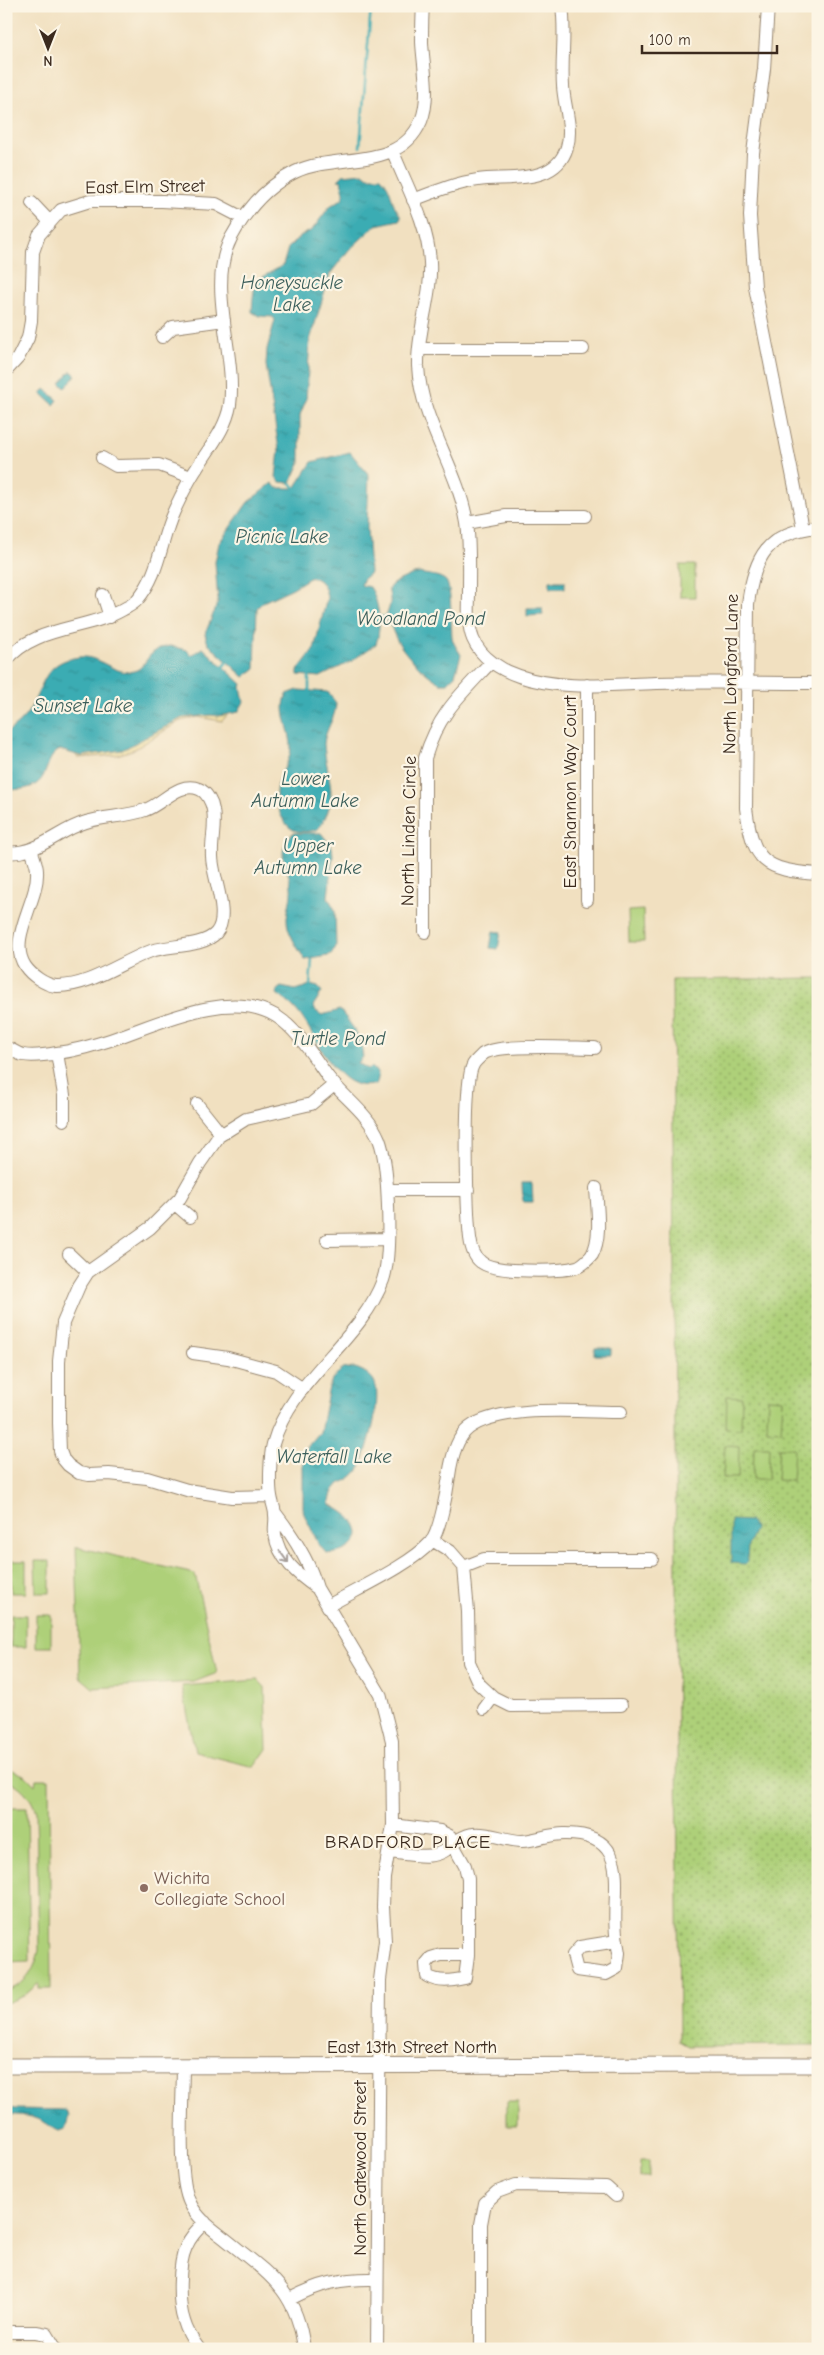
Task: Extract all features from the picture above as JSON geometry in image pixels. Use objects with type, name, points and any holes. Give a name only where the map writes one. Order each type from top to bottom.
[{"type":"main road","name":"East 13th Street North","points":[[6,2066],[818,2065]]},
{"type":"street","points":[[6,661],[36,638],[110,617],[136,602],[150,582],[161,554],[173,513],[192,477],[218,436],[230,406],[222,277],[230,241],[243,218],[266,192],[296,172],[393,152],[408,140],[421,120],[425,92],[422,6]]},
{"type":"street","points":[[413,200],[444,188],[478,180],[539,175],[552,168],[563,158],[568,145],[569,128],[561,61],[565,26],[562,6]]},
{"type":"street","points":[[768,6],[764,69],[753,153],[751,198],[754,278],[803,528]]},
{"type":"street","points":[[393,152],[425,232],[430,263],[418,365],[422,395],[432,429],[462,501],[469,556],[469,622],[473,639],[480,651],[491,662],[519,676],[543,682],[587,684],[818,683]]},
{"type":"street","name":"East Elm Street","points":[[50,221],[61,210],[90,201],[162,201],[216,204],[243,218]]},
{"type":"street","points":[[6,371],[18,358],[28,338],[31,321],[33,252],[39,234],[50,221],[32,203]]},
{"type":"street","points":[[162,337],[173,327],[224,320]]},
{"type":"street","points":[[419,350],[584,349]]},
{"type":"street","points":[[102,458],[116,466],[159,465],[192,477]]},
{"type":"street","points":[[466,523],[506,516],[585,516]]},
{"type":"street","name":"North Longford Lane","points":[[818,527],[803,528],[778,539],[761,555],[751,576],[748,604],[746,808],[749,834],[756,849],[765,859],[786,871],[818,874]]},
{"type":"street","points":[[103,595],[110,617]]},
{"type":"street","name":"North Linden Circle","points":[[425,932],[425,758],[431,737],[445,712],[491,662]]},
{"type":"street","name":"East Shannon Way Court","points":[[587,684],[587,900]]},
{"type":"street","points":[[6,852],[18,854],[31,850],[85,822],[147,810],[171,794],[186,787],[200,789],[207,795],[213,810],[212,857],[221,906],[221,921],[216,933],[206,940],[153,950],[82,982],[55,986],[35,977],[24,965],[19,950],[23,924],[35,891],[38,870],[31,850]]},
{"type":"street","name":"North Gatewood Street","points":[[6,1047],[23,1055],[57,1053],[107,1041],[184,1013],[219,1006],[248,1007],[273,1014],[287,1024],[334,1085],[365,1116],[379,1139],[386,1168],[388,1190],[388,1239],[384,1278],[368,1308],[287,1411],[273,1446],[271,1496],[276,1514],[275,1533],[278,1548],[303,1578],[317,1588]]},
{"type":"street","points":[[595,1048],[510,1047],[484,1053],[472,1065],[468,1088],[468,1190],[470,1240],[475,1255],[481,1262],[497,1268],[553,1269],[579,1267],[591,1256],[597,1236],[596,1188]]},
{"type":"street","points":[[57,1053],[64,1095],[64,1120]]},
{"type":"street","points":[[271,1496],[232,1497],[187,1490],[147,1478],[79,1473],[68,1465],[63,1460],[60,1450],[59,1361],[63,1323],[79,1286],[88,1272],[150,1228],[175,1204],[221,1134],[246,1119],[311,1104],[334,1085]]},
{"type":"street","points":[[197,1104],[221,1134]]},
{"type":"street","points":[[388,1190],[468,1190]]},
{"type":"street","points":[[175,1204],[190,1218]]},
{"type":"street","points":[[326,1240],[388,1239]]},
{"type":"street","points":[[69,1254],[88,1272]]},
{"type":"street","points":[[193,1354],[228,1358],[276,1371],[303,1389]]},
{"type":"street","points":[[328,1606],[406,1562],[432,1540],[445,1501],[451,1460],[462,1425],[510,1412],[621,1412]]},
{"type":"street","name":"North Gatewood Street","points":[[276,1514],[288,1529],[312,1570],[317,1588],[380,1694],[392,1741],[393,1825],[384,1878],[382,1907],[385,1941],[380,1980],[377,2349]]},
{"type":"street","points":[[432,1540],[450,1551],[464,1567],[468,1612],[469,1662],[479,1684],[493,1697],[511,1706],[621,1705]]},
{"type":"street","points":[[464,1567],[484,1559],[652,1559]]},
{"type":"street","points":[[484,1709],[493,1697]]},
{"type":"street","points":[[393,1825],[440,1831],[450,1836],[465,1866],[468,1878],[468,1955]]},
{"type":"street","points":[[389,1852],[433,1856],[449,1849],[452,1843],[472,1834],[521,1841],[562,1834],[586,1835],[598,1841],[613,1857],[618,1886],[615,1932],[617,1941]]},
{"type":"street","points":[[183,2066],[184,2186],[190,2204],[205,2222],[266,2272],[290,2299],[297,2316],[304,2349]]},
{"type":"street","points":[[481,2349],[482,2224],[485,2203],[497,2192],[516,2185],[606,2187],[616,2196]]},
{"type":"street","points":[[199,2349],[191,2338],[183,2318],[181,2274],[185,2249],[193,2234],[205,2222]]},
{"type":"street","points":[[290,2299],[323,2284],[352,2278],[377,2279]]},
{"type":"street","points":[[6,2332],[46,2334],[56,2349]]},
{"type":"green space","points":[[680,565],[695,565],[695,597],[680,597]]},
{"type":"green space","points":[[643,910],[644,942],[629,942],[628,911]]},
{"type":"green space","points":[[818,978],[818,2045],[688,2046],[679,2041],[672,980]]},
{"type":"green space","points":[[727,1396],[742,1397],[741,1429],[726,1428]]},
{"type":"green space","points":[[768,1398],[783,1399],[781,1431],[767,1430]]},
{"type":"green space","points":[[725,1445],[739,1446],[738,1478],[723,1478]]},
{"type":"green space","points":[[754,1447],[769,1447],[768,1479],[753,1479]]},
{"type":"green space","points":[[779,1448],[794,1448],[792,1481],[777,1480]]},
{"type":"green space","points":[[76,1547],[195,1574],[217,1673],[194,1682],[93,1688],[80,1677]]},
{"type":"green space","points":[[11,1561],[26,1561],[26,1593],[11,1593]]},
{"type":"green space","points":[[35,1561],[50,1561],[50,1593],[36,1593]]},
{"type":"green space","points":[[11,1615],[26,1615],[26,1647],[11,1647]]},
{"type":"green space","points":[[36,1615],[51,1615],[51,1647],[36,1647]]},
{"type":"green space","points":[[258,1680],[265,1687],[267,1749],[254,1767],[195,1752],[182,1686]]},
{"type":"green space","points":[[6,1767],[26,1776],[35,1785],[36,1779],[49,1779],[51,1989],[39,1989],[39,1983],[24,1996],[6,2003],[6,1991],[24,1981],[35,1964],[39,1950],[36,1812],[25,1792],[6,1779]]},
{"type":"green space","points":[[6,1808],[27,1808],[30,1961],[6,1962]]},
{"type":"green space","points":[[507,2102],[518,2102],[518,2126],[507,2126]]},
{"type":"green space","points":[[640,2160],[649,2160],[649,2177],[640,2177]]},
{"type":"sand","points":[[228,714],[222,721],[198,717],[180,721],[135,749],[117,755],[78,758],[75,754],[82,756],[182,717]]},
{"type":"water","name":"Honeysuckle Lake","points":[[363,173],[368,177],[381,177],[385,181],[401,217],[399,220],[376,225],[348,251],[330,274],[310,340],[306,400],[300,415],[300,463],[291,483],[280,482],[276,477],[279,450],[266,365],[267,349],[275,320],[273,317],[259,316],[252,312],[255,286],[261,278],[283,265],[288,248],[300,236],[312,230],[330,206],[342,199],[344,193],[341,180],[338,180],[343,175]]},
{"type":"water","points":[[71,371],[76,375],[65,388],[60,383]]},
{"type":"water","points":[[45,389],[58,400],[54,405],[41,393]]},
{"type":"water","name":"Picnic Lake","points":[[350,452],[369,475],[367,527],[370,573],[364,578],[361,585],[370,587],[376,599],[379,630],[376,644],[350,662],[320,677],[298,675],[298,670],[314,649],[327,598],[323,584],[311,577],[263,602],[257,608],[255,669],[244,677],[208,644],[205,634],[218,602],[215,562],[219,543],[248,502],[272,483],[277,488],[295,488],[312,462]]},
{"type":"water","name":"Woodland Pond","points":[[419,573],[440,578],[446,581],[448,585],[452,637],[461,655],[455,675],[448,683],[440,683],[417,665],[398,642],[391,625],[386,623],[390,603],[389,589],[394,583]]},
{"type":"water","points":[[550,581],[565,581],[565,588],[550,588]]},
{"type":"water","points":[[527,608],[542,608],[543,615],[527,616]]},
{"type":"water","name":"Sunset Lake","points":[[170,646],[187,650],[191,655],[203,648],[242,684],[244,702],[238,712],[219,716],[182,718],[122,750],[81,756],[60,750],[50,759],[43,777],[32,787],[6,789],[6,733],[28,713],[52,668],[68,659],[87,657],[120,671],[134,671],[142,666],[151,654]]},
{"type":"water","name":"Lower Autumn Lake","points":[[298,690],[328,692],[336,703],[324,744],[331,798],[325,819],[317,830],[300,831],[289,827],[278,809],[276,795],[278,782],[291,751],[284,713],[285,700],[287,694]]},
{"type":"water","name":"Upper Autumn Lake","points":[[293,833],[321,833],[332,847],[333,855],[328,897],[335,910],[336,947],[328,956],[305,960],[288,929],[287,918],[291,887],[283,854],[284,847]]},
{"type":"water","points":[[493,931],[501,932],[498,949],[490,948]]},
{"type":"water","name":"Turtle Pond","points":[[310,985],[318,987],[322,992],[313,1006],[316,1011],[322,1015],[340,1010],[352,1026],[362,1050],[363,1057],[358,1063],[368,1069],[372,1067],[374,1069],[378,1077],[376,1084],[361,1085],[349,1081],[338,1072],[328,1060],[303,1019],[293,1007],[277,994],[277,990],[281,987],[296,990]]},
{"type":"water","points":[[522,1183],[532,1183],[533,1202],[523,1202]]},
{"type":"water","points":[[595,1348],[611,1348],[611,1355],[595,1355]]},
{"type":"water","name":"Waterfall Lake","points":[[355,1368],[366,1373],[374,1381],[377,1399],[376,1411],[367,1449],[360,1467],[356,1473],[337,1486],[331,1495],[330,1504],[344,1512],[353,1521],[358,1531],[358,1537],[350,1547],[344,1550],[326,1553],[319,1545],[303,1512],[303,1458],[307,1447],[320,1432],[332,1380],[342,1369]]},
{"type":"water","points":[[731,1520],[750,1521],[755,1529],[748,1545],[747,1562],[745,1564],[731,1563]]},
{"type":"water","points":[[6,2107],[65,2110],[69,2116],[65,2129],[58,2131],[35,2118],[21,2115],[6,2115]]},
{"type":"waterway","points":[[360,147],[371,6]]},
{"type":"waterway","points":[[291,483],[295,488]]},
{"type":"waterway","points":[[377,617],[386,617]]},
{"type":"waterway","points":[[223,667],[227,662]]},
{"type":"waterway","points":[[309,676],[309,691]]},
{"type":"waterway","points":[[310,985],[312,960]]},
{"type":"place","name":"Wichita Collegiate School","points":[[144,1888]]},
{"type":"district","name":"BRADFORD PLACE","points":[[408,1842]]}]
